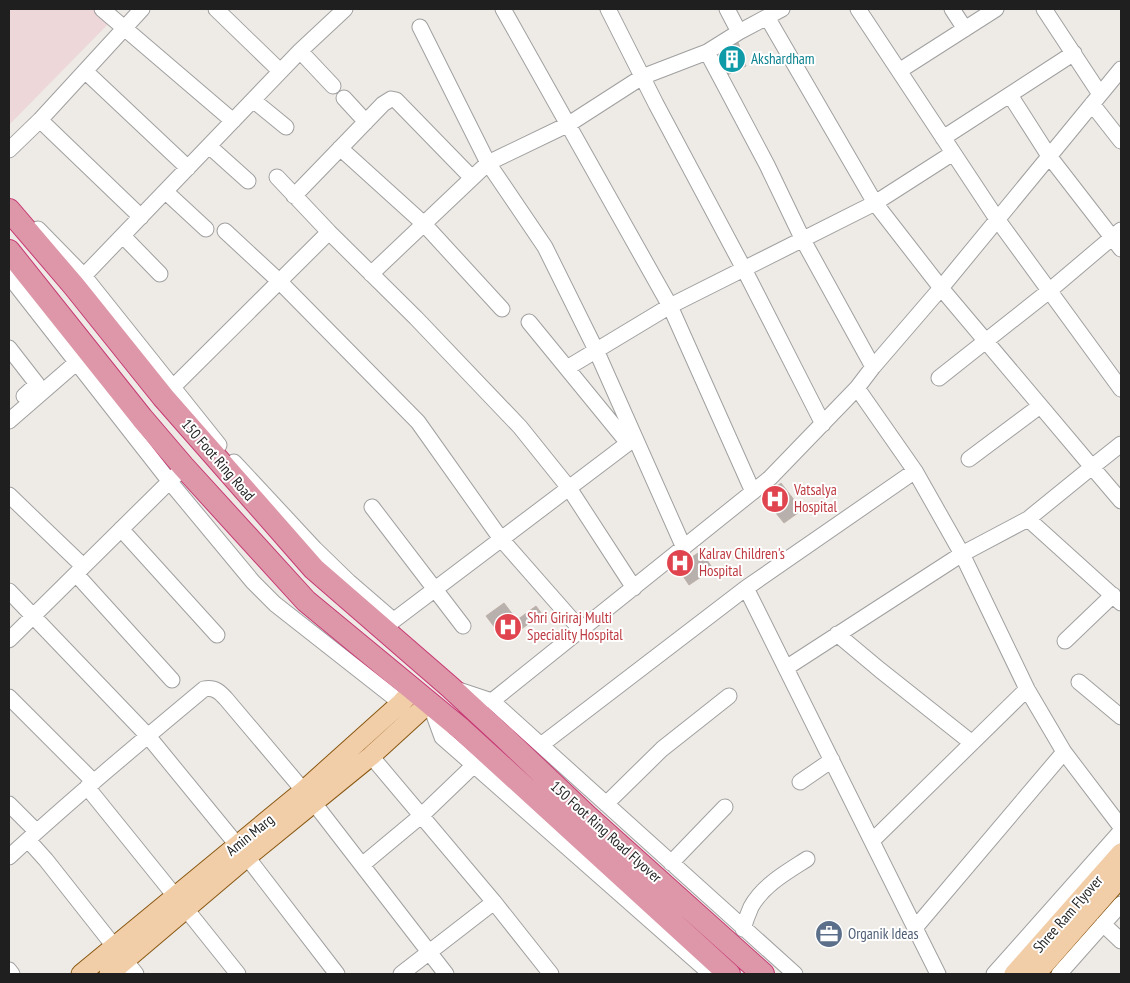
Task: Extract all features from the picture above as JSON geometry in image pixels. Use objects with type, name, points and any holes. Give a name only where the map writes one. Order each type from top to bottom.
[{"type":"highway","name":"150 Foot Ring Road","points":[[9,210],[79,281],[314,569],[388,624],[450,687]]},
{"type":"highway","name":"150 Foot Ring Road","points":[[9,251],[130,403],[177,474],[306,601],[415,699]]},
{"type":"highway","name":"150 Foot Ring Road Flyover","points":[[450,687],[588,817],[763,974]]},
{"type":"highway","name":"150 Foot Ring Road Flyover","points":[[415,699],[480,758],[729,974]]},
{"type":"main road","name":"Amin Marg","points":[[309,797],[371,756],[415,699]]},
{"type":"main road","name":"Amin Marg","points":[[109,974],[125,961],[181,903],[309,797],[415,699]]},
{"type":"main road","name":"Shree Ram Flyover","points":[[1014,974],[1121,853]]},
{"type":"main road","name":"Shree Ram Flyover","points":[[1036,974],[1121,877]]},
{"type":"main road","name":"Amin Marg","points":[[82,974],[125,961]]},
{"type":"street","points":[[102,9],[233,121]]},
{"type":"street","points":[[9,150],[40,120],[142,9]]},
{"type":"street","points":[[216,9],[280,71]]},
{"type":"street","points":[[9,199],[79,281],[280,71],[346,9]]},
{"type":"street","points":[[503,9],[670,306],[753,492]]},
{"type":"street","points":[[608,9],[824,424]]},
{"type":"street","points":[[727,9],[739,32]]},
{"type":"street","points":[[371,274],[488,163],[569,124],[642,77],[708,52],[739,32],[782,9]]},
{"type":"street","points":[[858,9],[997,219],[1121,389]]},
{"type":"street","points":[[952,9],[965,29]]},
{"type":"street","points":[[899,71],[996,9]]},
{"type":"street","points":[[1044,9],[1074,53],[1096,99],[1121,140]]},
{"type":"street","points":[[767,17],[875,203],[941,288],[1121,502]]},
{"type":"street","points":[[420,27],[488,163],[545,247],[596,350],[631,440],[684,548]]},
{"type":"street","points":[[300,51],[333,86]]},
{"type":"street","points":[[708,52],[767,165],[803,240],[873,367]]},
{"type":"street","points":[[943,138],[1074,53]]},
{"type":"street","points":[[492,701],[770,478],[824,424],[857,388],[941,288],[1121,69]]},
{"type":"street","points":[[85,70],[188,168]]},
{"type":"street","points":[[939,378],[1118,238],[1049,156],[1010,95]]},
{"type":"street","points":[[344,98],[366,122]]},
{"type":"street","points":[[294,196],[390,99],[396,100],[472,178]]},
{"type":"street","points":[[254,100],[286,127]]},
{"type":"street","points":[[40,120],[141,217]]},
{"type":"street","points":[[209,146],[248,180]]},
{"type":"street","points":[[340,148],[424,224],[502,309]]},
{"type":"street","points":[[567,368],[670,306],[875,203],[953,153]]},
{"type":"street","points":[[277,177],[520,427],[569,488],[634,588]]},
{"type":"street","points":[[166,192],[206,229]]},
{"type":"street","points":[[225,231],[280,282],[418,422],[501,539],[580,630]]},
{"type":"street","points":[[168,392],[329,232]]},
{"type":"street","points":[[123,236],[160,274]]},
{"type":"street","points":[[9,276],[76,362],[177,474],[9,640]]},
{"type":"street","points":[[529,322],[631,440]]},
{"type":"street","points":[[9,348],[37,384],[9,409]]},
{"type":"street","points":[[9,421],[76,362]]},
{"type":"street","points":[[857,388],[916,471],[962,554],[1026,689],[1064,752],[1121,829],[994,974]]},
{"type":"street","points":[[969,460],[1040,406]]},
{"type":"street","points":[[388,624],[631,440]]},
{"type":"street","points":[[786,668],[962,554],[1028,519],[1121,444]]},
{"type":"street","points":[[541,745],[746,588],[916,471]]},
{"type":"street","points":[[9,496],[79,570],[172,680]]},
{"type":"street","points":[[372,507],[436,588],[463,626]]},
{"type":"street","points":[[1028,519],[1117,599],[1065,641]]},
{"type":"street","points":[[121,529],[218,635]]},
{"type":"street","points":[[746,588],[938,974]]},
{"type":"street","points":[[9,590],[148,736],[242,851],[337,974]]},
{"type":"street","points":[[837,634],[972,743]]},
{"type":"street","points":[[1079,682],[1121,717]]},
{"type":"street","points":[[450,687],[492,701],[795,974]]},
{"type":"street","points":[[9,857],[32,835],[204,689],[211,688],[223,695],[309,797],[446,974]]},
{"type":"street","points":[[872,841],[1026,689]]},
{"type":"street","points":[[606,804],[662,749],[729,696]]},
{"type":"street","points":[[9,697],[91,785],[238,974]]},
{"type":"street","points":[[915,928],[1064,752]]},
{"type":"street","points":[[371,756],[494,902],[551,974]]},
{"type":"street","points":[[362,865],[422,815],[480,758],[711,974]]},
{"type":"street","points":[[800,782],[832,760]]},
{"type":"street","points":[[9,804],[32,835],[46,860],[125,961]]},
{"type":"street","points":[[671,863],[725,807]]},
{"type":"street","points":[[743,929],[758,896],[778,878],[807,859]]},
{"type":"street","points":[[401,974],[494,902]]},
{"type":"street","points":[[1059,974],[1121,904]]},
{"type":"street","points":[[1103,924],[1121,941]]},
{"type":"street","points":[[9,970],[12,974]]},
{"type":"shaded area","points":[[9,9],[105,9],[114,18],[9,125]]},
{"type":"building","name":"Akshardham","points":[[738,42],[746,66],[725,76],[718,52]]},
{"type":"building","points":[[781,483],[802,510],[784,523],[763,497]]},
{"type":"building","points":[[701,551],[713,569],[689,585],[677,567]]},
{"type":"building","points":[[504,603],[517,620],[536,606],[542,614],[505,641],[486,616]]},
{"type":"place","name":"Akshardham","points":[[732,59]]},
{"type":"place","name":"Vatsalya Hospital","points":[[775,499]]},
{"type":"place","name":"Kalrav Children's Hospital","points":[[680,563]]},
{"type":"place","name":"Shri Giriraj Multi Speciality Hospital","points":[[508,627]]},
{"type":"place","name":"Organik Ideas","points":[[829,934]]}]
